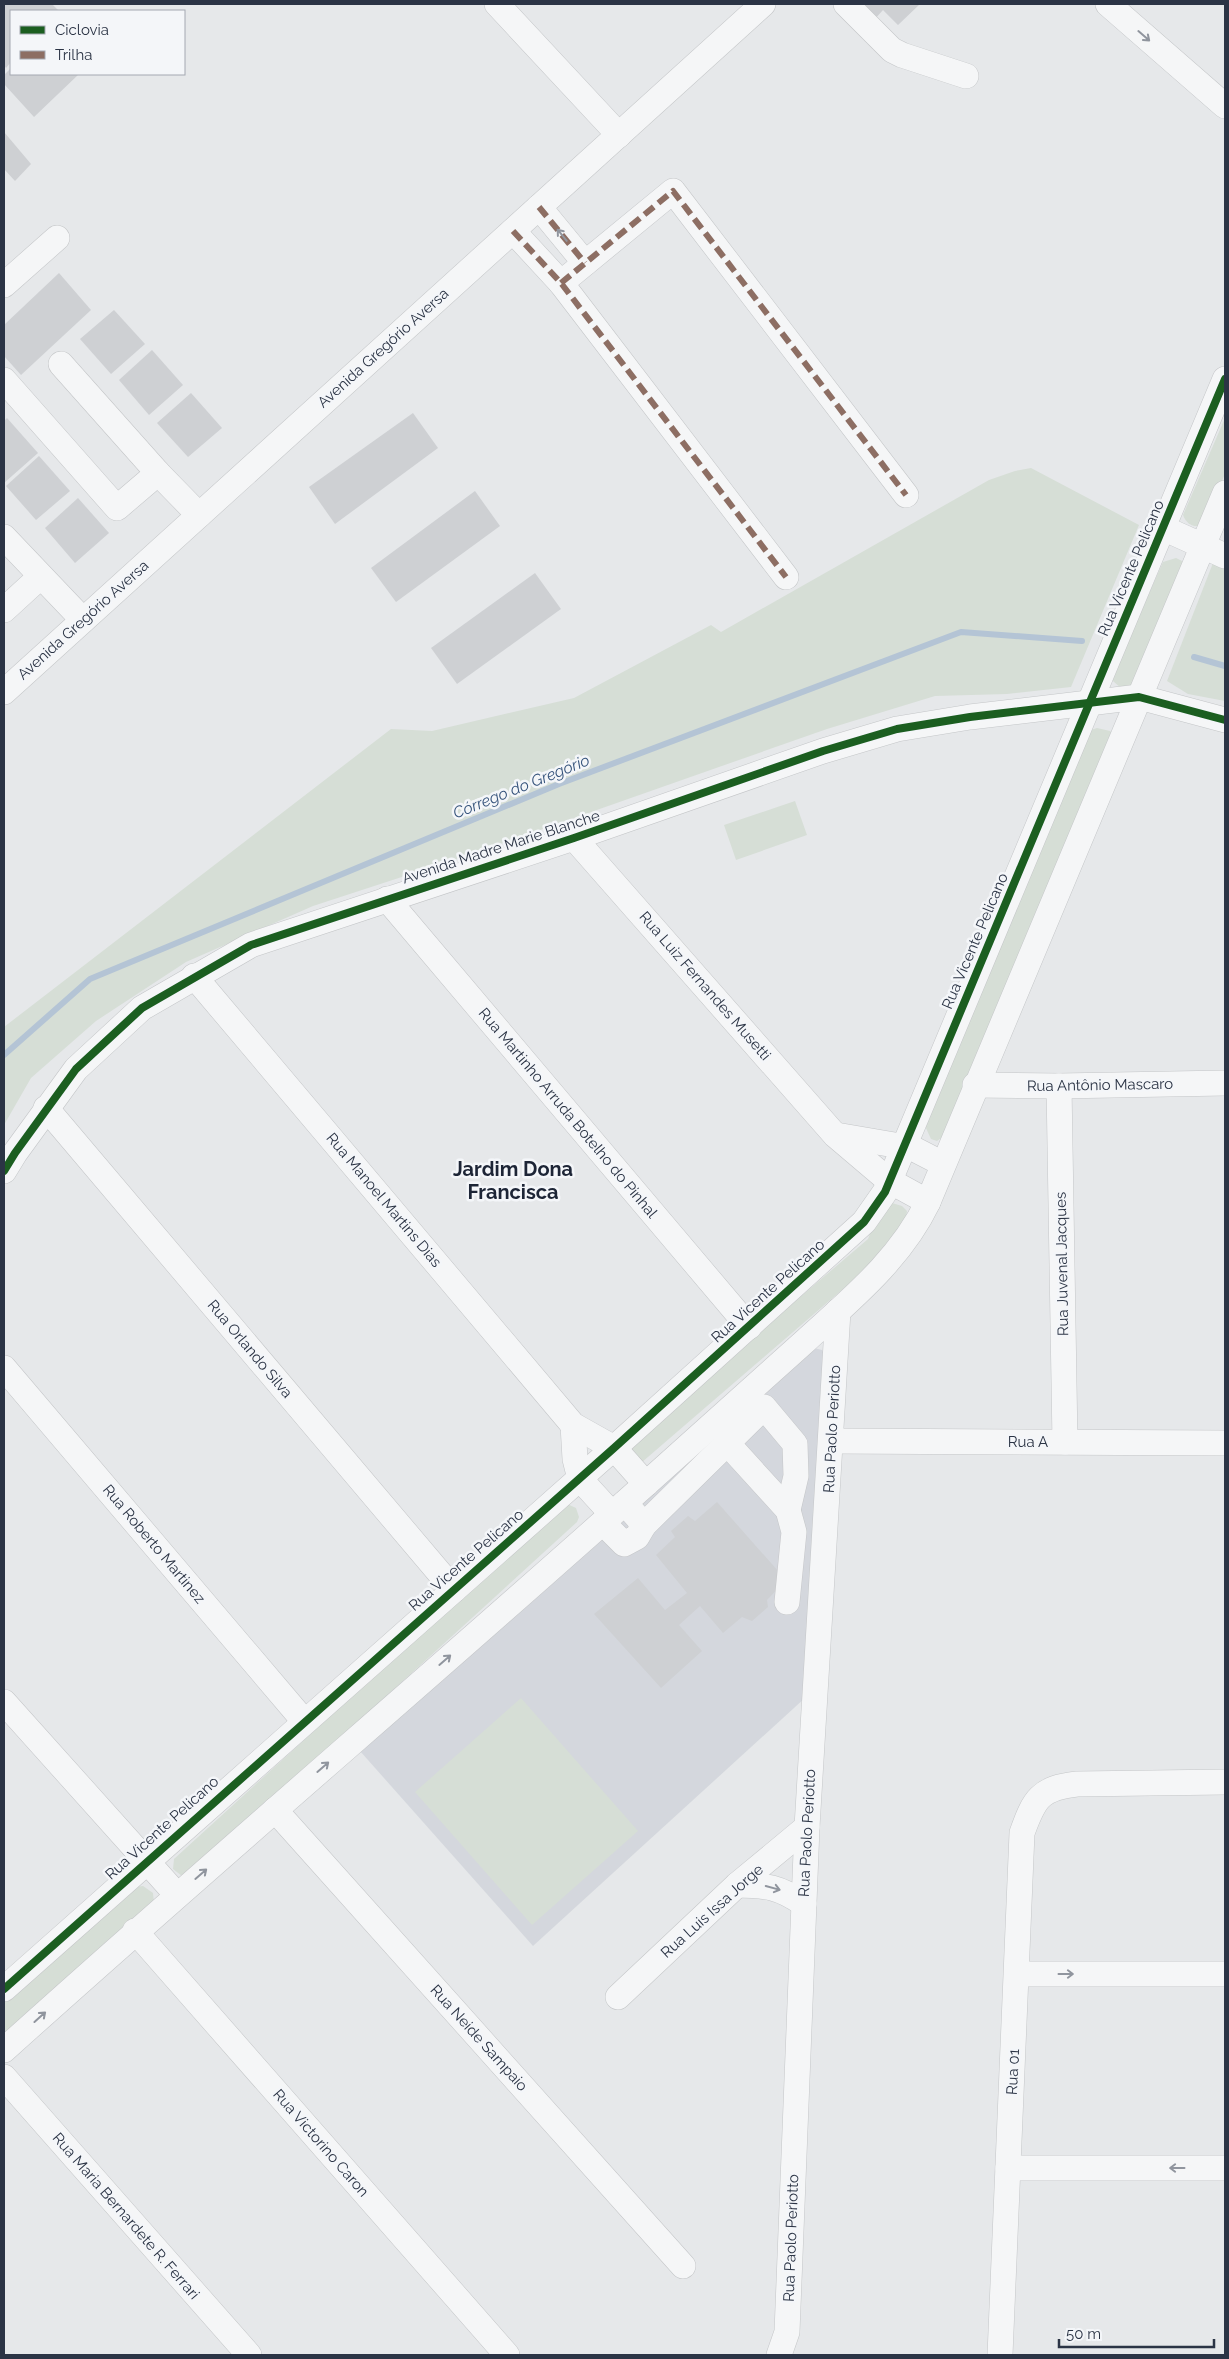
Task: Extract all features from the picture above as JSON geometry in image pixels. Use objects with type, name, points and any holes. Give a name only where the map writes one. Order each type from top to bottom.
[{"type":"street","points":[[497,4],[619,135]]},
{"type":"street","name":"Avenida Gregório Aversa","points":[[4,692],[763,4]]},
{"type":"street","points":[[846,4],[892,50],[902,56],[966,76]]},
{"type":"street","points":[[1108,4],[1225,106]]},
{"type":"street","points":[[561,282],[673,191],[906,495]]},
{"type":"street","points":[[539,207],[584,263]]},
{"type":"street","points":[[513,231],[561,282],[786,577]]},
{"type":"street","points":[[4,285],[57,238]]},
{"type":"street","points":[[61,364],[158,473],[199,514]]},
{"type":"street","name":"Rua Vicente Pelicano","points":[[4,1989],[304,1721],[580,1479],[864,1222],[881,1199],[1091,703],[1225,379]]},
{"type":"street","points":[[4,380],[117,508],[158,473]]},
{"type":"street","points":[[4,2050],[136,1931],[646,1484],[838,1311],[892,1258],[915,1227],[928,1202],[1225,493]]},
{"type":"street","points":[[1163,528],[1225,556]]},
{"type":"street","points":[[4,537],[40,577],[83,620]]},
{"type":"street","points":[[4,610],[40,577]]},
{"type":"street","points":[[1139,698],[1225,720]]},
{"type":"street","name":"Avenida Madre Marie Blanche","points":[[4,1172],[46,1108],[76,1069],[142,1008],[194,976],[251,945],[574,838],[823,751],[897,729],[970,717],[1139,698]]},
{"type":"street","name":"Rua Luiz Fernandes Musetti","points":[[574,838],[836,1135],[888,1180],[928,1202]]},
{"type":"street","name":"Rua Martinho Arruda Botelho do Pinhal","points":[[387,899],[749,1327]]},
{"type":"street","name":"Rua Manoel Martins Dias","points":[[194,976],[573,1424],[614,1448],[646,1484]]},
{"type":"street","name":"Rua Antônio Mascaro","points":[[976,1085],[1058,1086],[1225,1083]]},
{"type":"street","name":"Rua Juvenal Jacques","points":[[1058,1086],[1065,1442]]},
{"type":"street","name":"Rua Orlando Silva","points":[[46,1108],[454,1590]]},
{"type":"street","points":[[836,1135],[903,1146],[944,1164]]},
{"type":"street","name":"Rua Paolo Periotto","points":[[779,2355],[787,2332],[807,1827],[838,1311]]},
{"type":"street","name":"Rua Roberto Martinez","points":[[4,1368],[304,1721]]},
{"type":"street","points":[[573,1424],[575,1459],[580,1479],[613,1513],[624,1544],[636,1538],[644,1525],[764,1407],[795,1444],[796,1476],[788,1510]]},
{"type":"street","name":"Rua A","points":[[831,1441],[1225,1443]]},
{"type":"street","points":[[727,1442],[788,1510],[794,1532],[787,1602]]},
{"type":"street","points":[[4,1702],[177,1895]]},
{"type":"street","name":"Rua 01","points":[[1000,2355],[1022,1833],[1030,1811],[1042,1794],[1057,1786],[1077,1784],[1225,1782]]},
{"type":"street","name":"Rua Neide Sampaio","points":[[275,1810],[683,2266]]},
{"type":"street","name":"Rua Luis Issa Jorge","points":[[618,1997],[738,1885],[807,1827]]},
{"type":"street","points":[[738,1885],[762,1885],[777,1888],[804,1904]]},
{"type":"street","name":"Rua Victorino Caron","points":[[136,1931],[507,2355]]},
{"type":"street","points":[[1017,1974],[1225,1974]]},
{"type":"street","name":"Rua Maria Bernardete R. Ferrari","points":[[4,2077],[249,2355]]},
{"type":"street","points":[[1008,2168],[1225,2168]]},
{"type":"shaded area","points":[[1225,418],[1225,474],[1203,525],[1194,526],[1183,515]]},
{"type":"shaded area","points":[[1031,468],[1139,525],[1071,687],[1007,694],[935,696],[827,729],[466,856],[313,906],[186,962],[96,1021],[31,1078],[4,1125],[4,1027],[391,729],[432,731],[574,698],[711,625],[721,632],[989,480],[1015,471]]},
{"type":"shaded area","points":[[1176,558],[1182,561],[1186,569],[1132,689],[1121,688],[1113,681],[1113,675],[1163,562]]},
{"type":"shaded area","points":[[1213,563],[1225,568],[1225,701],[1188,694],[1167,681]]},
{"type":"shaded area","points":[[1097,728],[1110,731],[1113,734],[944,1136],[937,1141],[931,1139],[925,1126],[1091,730]]},
{"type":"shaded area","points":[[795,801],[807,835],[736,860],[724,825]]},
{"type":"shaded area","points":[[892,1203],[902,1206],[907,1211],[905,1224],[886,1252],[641,1463],[629,1445],[634,1439],[868,1239],[873,1226]]},
{"type":"shaded area","points":[[814,1348],[822,1350],[826,1356],[806,1697],[533,1946],[360,1751]]},
{"type":"shaded area","points":[[565,1503],[576,1508],[579,1517],[577,1522],[195,1871],[182,1876],[173,1869],[174,1859]]},
{"type":"shaded area","points":[[521,1698],[638,1831],[532,1925],[415,1792]]},
{"type":"shaded area","points":[[143,1886],[153,1893],[154,1903],[4,2038],[4,2001],[135,1887]]},
{"type":"building","points":[[4,4],[52,4],[58,10],[10,10],[10,63],[6,68],[4,65]]},
{"type":"building","points":[[855,4],[920,4],[898,25],[883,10],[873,21]]},
{"type":"building","points":[[10,69],[10,75],[78,75],[34,117],[4,84],[4,75]]},
{"type":"building","points":[[4,132],[31,164],[15,181],[4,169]]},
{"type":"building","points":[[59,273],[91,310],[21,375],[4,356],[4,325]]},
{"type":"building","points":[[114,310],[145,344],[111,374],[80,339]]},
{"type":"building","points":[[152,350],[183,385],[149,415],[119,380]]},
{"type":"building","points":[[191,393],[222,428],[188,457],[157,423]]},
{"type":"building","points":[[413,413],[438,448],[335,524],[309,487]]},
{"type":"building","points":[[7,418],[38,453],[4,483],[4,421]]},
{"type":"building","points":[[39,456],[70,491],[36,520],[6,486]]},
{"type":"building","points":[[475,491],[500,526],[396,602],[371,568]]},
{"type":"building","points":[[78,498],[109,533],[75,563],[45,528]]},
{"type":"building","points":[[535,573],[561,609],[457,684],[431,648]]},
{"type":"building","points":[[717,1502],[786,1580],[767,1600],[768,1607],[752,1621],[742,1617],[723,1633],[700,1606],[679,1625],[702,1651],[661,1688],[594,1614],[638,1578],[665,1610],[687,1593],[656,1555],[675,1537],[671,1531],[688,1516],[695,1521]]},
{"type":"waterway","name":"Córrego do Gregório","points":[[4,1055],[90,979],[559,784],[961,632],[1082,641]]},
{"type":"waterway","name":"Córrego do Gregório","points":[[1194,657],[1225,666]]},
{"type":"marked path","points":[[561,283],[673,191],[906,495]]},
{"type":"marked path","points":[[539,207],[585,263]]},
{"type":"marked path","points":[[513,231],[561,283],[786,577]]},
{"type":"cycle path","points":[[4,1989],[614,1448],[864,1222],[885,1192],[1225,379]]},
{"type":"cycle path","points":[[4,1171],[76,1069],[142,1008],[251,945],[574,838],[823,751],[897,729],[970,717],[1139,697],[1225,720]]},
{"type":"district","name":"Jardim Dona Francisca","points":[[513,1180]]}]
